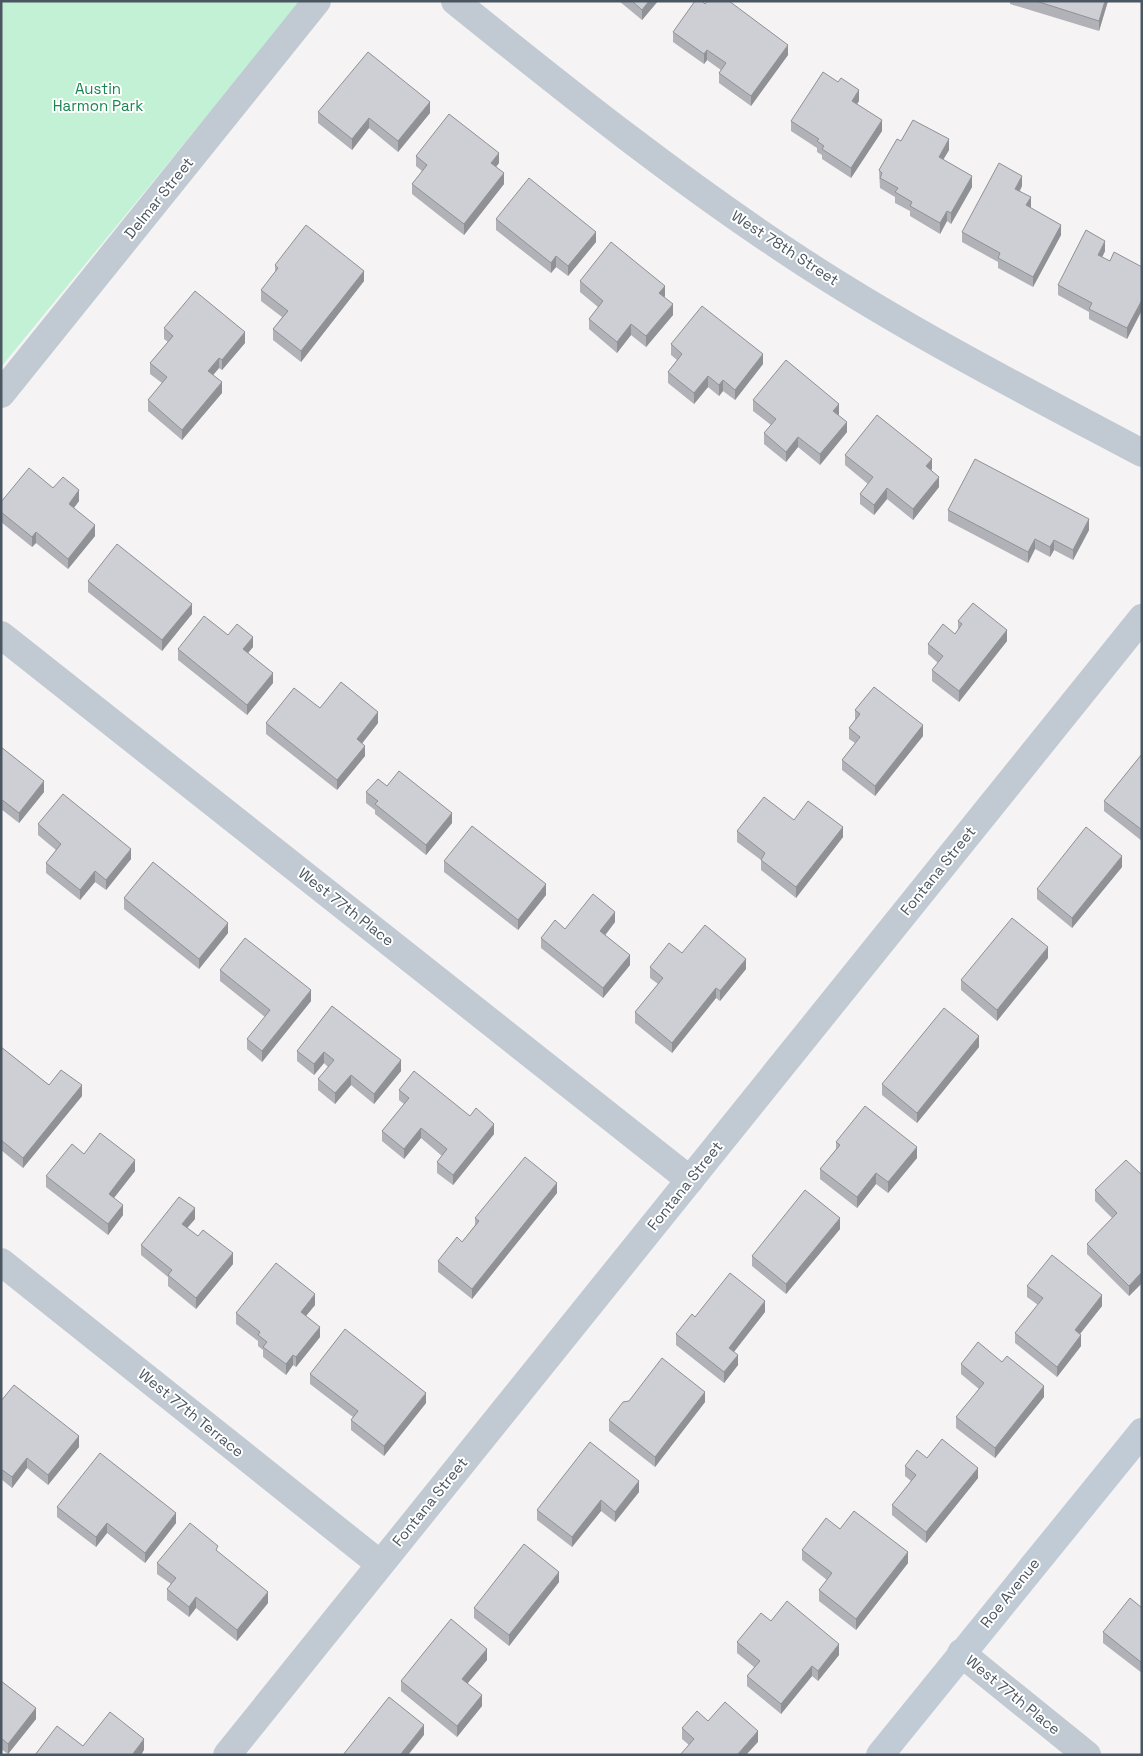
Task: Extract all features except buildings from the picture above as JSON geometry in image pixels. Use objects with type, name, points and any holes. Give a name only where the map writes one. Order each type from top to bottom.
[{"type":"main road","name":"Roe Avenue","points":[[880,1755],[1142,1432]]},
{"type":"street","name":"Delmar Street","points":[[1,394],[317,1]]},
{"type":"street","name":"West 78th Street","points":[[455,1],[588,108],[691,186],[807,265],[960,356],[1142,453]]},
{"type":"street","name":"Fontana Street","points":[[227,1755],[1142,618]]},
{"type":"street","name":"West 77th Place","points":[[1,634],[690,1180]]},
{"type":"street","name":"West 77th Terrace","points":[[1,1262],[380,1564]]},
{"type":"street","name":"West 77th Place","points":[[961,1654],[1088,1755]]},
{"type":"green space","name":"Austin Harmon Park","points":[[1,1],[301,1],[1,367]]}]
